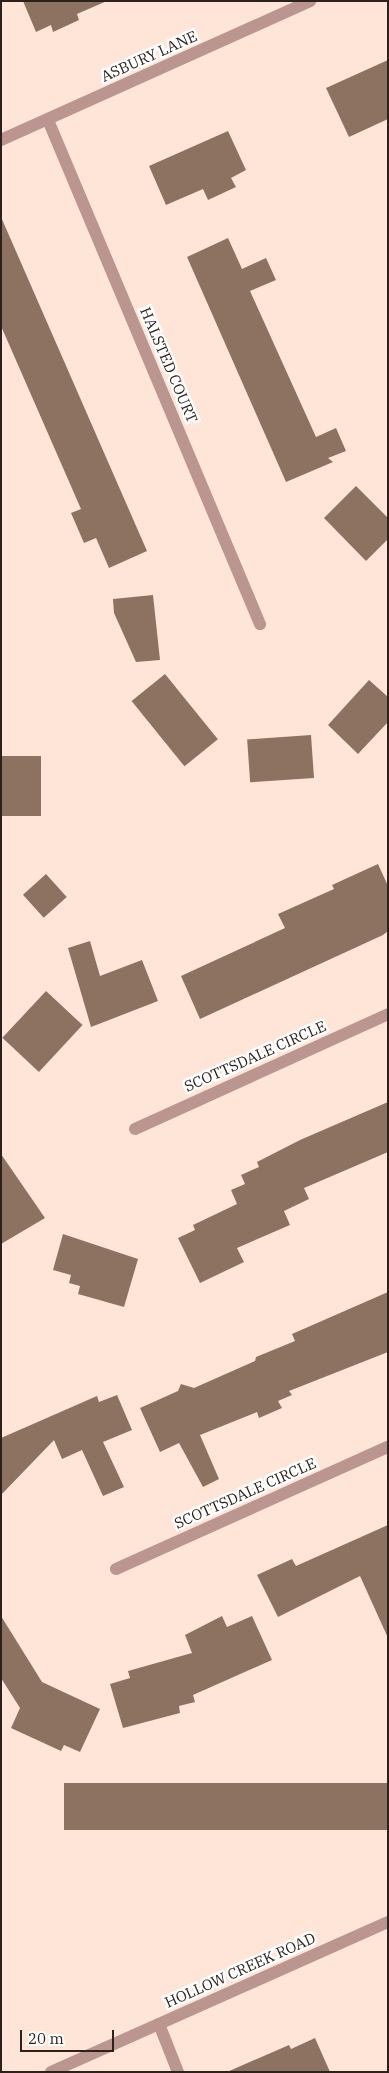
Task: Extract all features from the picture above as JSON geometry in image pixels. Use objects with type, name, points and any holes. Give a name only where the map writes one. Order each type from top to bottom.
[{"type":"street","name":"ASBURY LANE","points":[[1,140],[310,1]]},
{"type":"street","name":"HALSTED COURT","points":[[48,120],[260,624]]},
{"type":"street","name":"SCOTTSDALE CIRCLE","points":[[135,1128],[388,1014]]},
{"type":"street","name":"SCOTTSDALE CIRCLE","points":[[116,1570],[388,1447]]},
{"type":"street","name":"HOLLOW CREEK ROAD","points":[[51,2072],[388,1922]]},
{"type":"street","points":[[159,2024],[178,2072]]},
{"type":"building","points":[[23,1],[107,1],[77,14],[79,20],[53,32],[51,25],[36,32]]},
{"type":"building","points":[[388,60],[388,119],[349,137],[326,88]]},
{"type":"building","points":[[228,131],[246,170],[231,178],[236,187],[208,200],[203,189],[166,205],[149,166]]},
{"type":"building","points":[[1,217],[147,551],[109,568],[96,538],[84,543],[71,513],[81,509],[1,326]]},
{"type":"building","points":[[228,238],[242,269],[266,258],[276,280],[250,291],[316,437],[336,428],[346,451],[328,458],[333,462],[286,482],[187,257]]},
{"type":"building","points":[[356,486],[388,518],[388,539],[366,561],[324,518]]},
{"type":"building","points":[[153,595],[160,660],[136,662],[114,613],[113,599]]},
{"type":"building","points":[[165,674],[218,739],[184,766],[132,701]]},
{"type":"building","points":[[369,680],[388,697],[388,722],[358,754],[328,725]]},
{"type":"building","points":[[311,735],[314,778],[250,782],[247,739]]},
{"type":"building","points":[[1,756],[41,756],[41,816],[1,816]]},
{"type":"building","points":[[378,864],[388,886],[388,931],[383,935],[200,1019],[181,976],[285,928],[278,914],[334,889],[332,885]]},
{"type":"building","points":[[46,874],[67,897],[44,918],[23,895]]},
{"type":"building","points":[[90,941],[100,976],[142,960],[158,1001],[91,1027],[68,948]]},
{"type":"building","points":[[46,991],[83,1025],[39,1072],[2,1038]]},
{"type":"building","points":[[388,1102],[388,1152],[304,1188],[309,1199],[284,1211],[290,1225],[237,1248],[244,1262],[200,1283],[178,1238],[195,1230],[193,1225],[237,1204],[231,1190],[245,1184],[241,1175],[259,1167],[257,1162],[300,1140]]},
{"type":"building","points":[[1,1154],[45,1218],[1,1244]]},
{"type":"building","points":[[63,1234],[138,1259],[124,1307],[78,1294],[80,1286],[69,1283],[71,1275],[53,1270]]},
{"type":"building","points":[[388,1292],[388,1352],[289,1391],[292,1395],[278,1401],[282,1408],[259,1418],[257,1412],[200,1435],[219,1479],[203,1487],[179,1443],[160,1452],[140,1408],[178,1391],[181,1384],[194,1388],[255,1361],[256,1357],[295,1341],[292,1334]]},
{"type":"building","points":[[117,1395],[132,1430],[103,1442],[124,1487],[103,1496],[82,1450],[62,1459],[54,1440],[1,1495],[1,1438],[97,1396],[99,1402]]},
{"type":"building","points":[[388,1525],[388,1638],[360,1576],[278,1617],[257,1575],[292,1559],[296,1566]]},
{"type":"building","points":[[1,1616],[42,1682],[100,1709],[80,1752],[64,1745],[61,1751],[11,1728],[20,1708],[1,1678]]},
{"type":"building","points":[[222,1616],[227,1627],[252,1616],[272,1660],[193,1695],[195,1702],[179,1706],[180,1713],[123,1728],[110,1684],[130,1678],[128,1671],[192,1653],[185,1635]]},
{"type":"building","points":[[64,1783],[388,1783],[388,1830],[64,1830]]},
{"type":"building","points":[[315,2038],[330,2072],[227,2072],[289,2045],[291,2049]]}]
